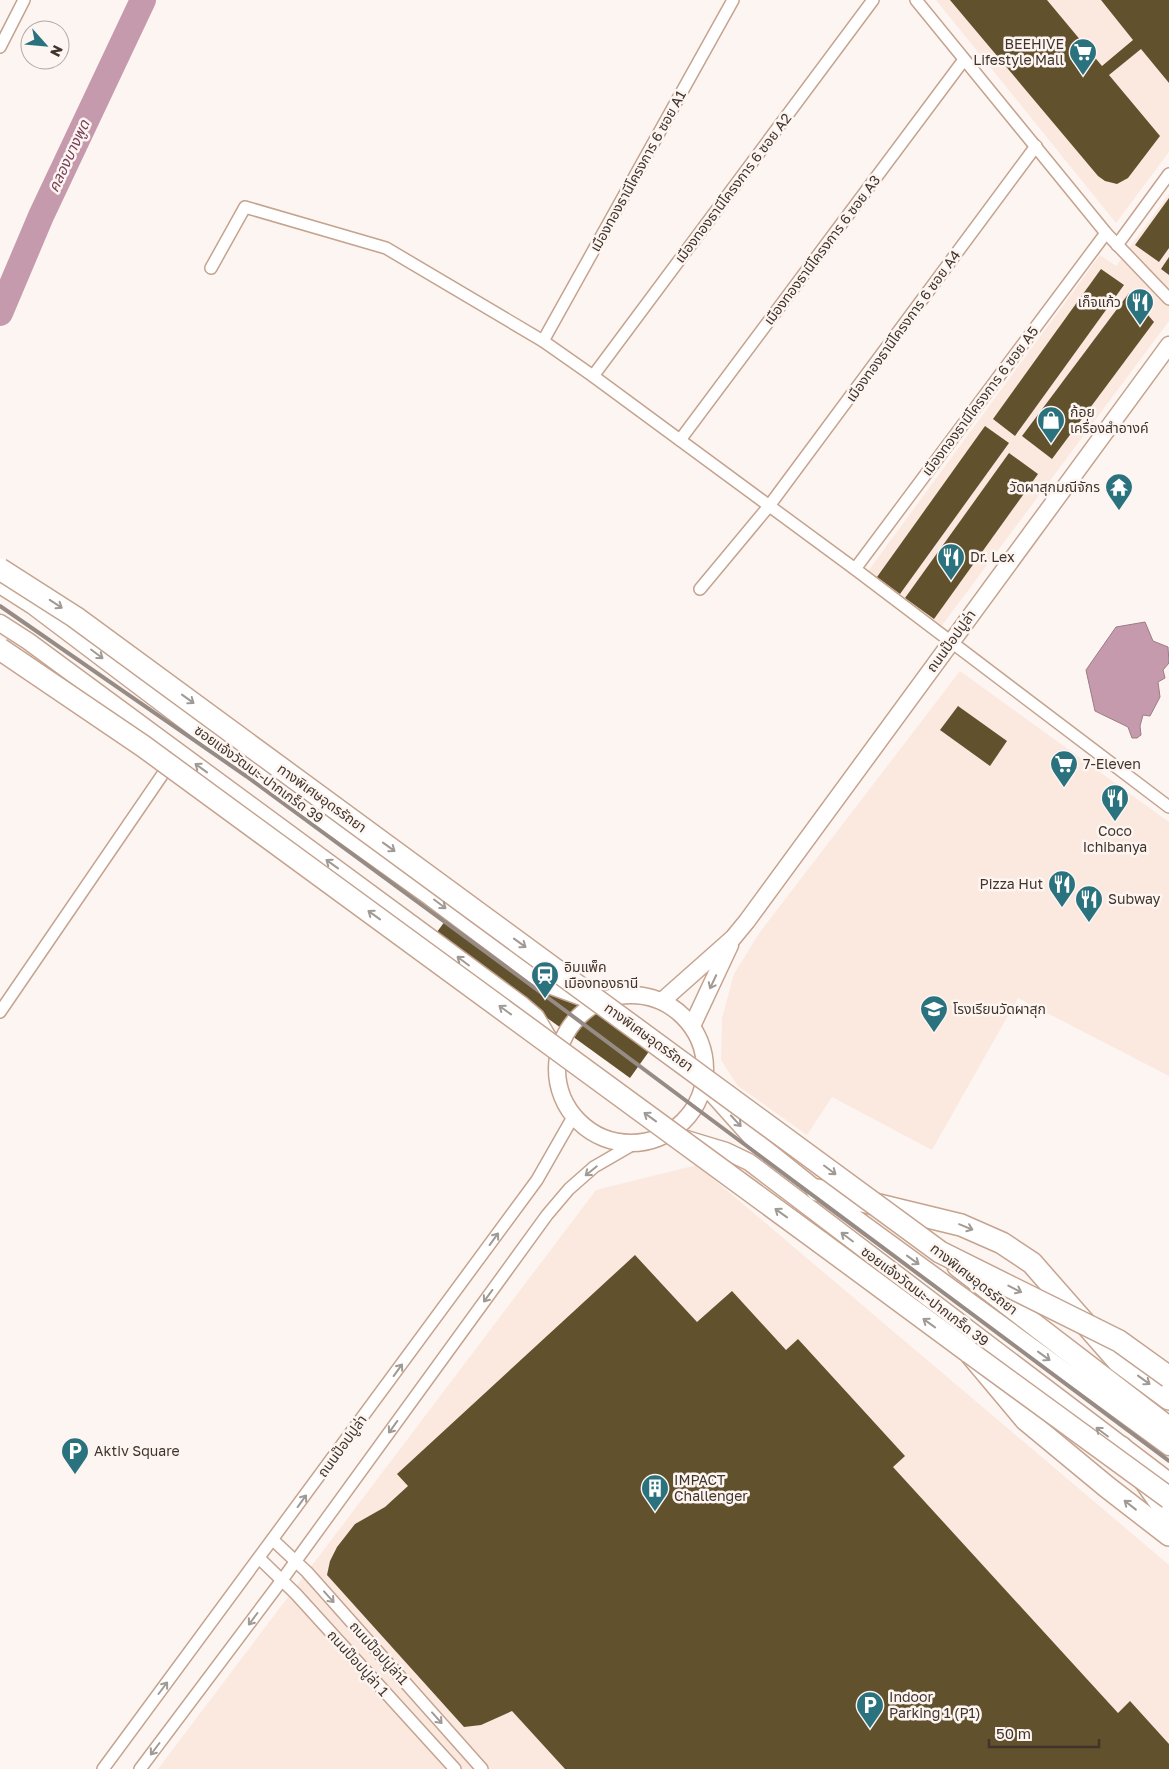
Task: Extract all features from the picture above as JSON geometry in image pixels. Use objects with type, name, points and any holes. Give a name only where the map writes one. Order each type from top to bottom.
[{"type":"highway","name":"ทางพิเศษอุดรรัถยา","points":[[0,569],[76,617],[940,1252],[1169,1428]]},
{"type":"highway","points":[[0,649],[169,765],[1169,1498]]},
{"type":"highway","points":[[817,1190],[961,1225],[1002,1243],[1032,1263],[1118,1361],[1169,1399]]},
{"type":"highway","points":[[940,1252],[1119,1341],[1169,1377]]},
{"type":"highway","points":[[969,1352],[1026,1420],[1169,1535]]},
{"type":"highway","points":[[1121,1447],[1169,1515]]},
{"type":"main road","name":"ถนนป๊อปปูล่า","points":[[733,938],[1169,345]]},
{"type":"main road","name":"ซอยแจ้งวัฒนะ-ปากเกร็ด 39","points":[[0,585],[33,606],[209,739],[430,897],[546,984],[598,1002]]},
{"type":"main road","points":[[0,623],[52,659],[522,1005],[536,1017],[546,1031],[558,1055]]},
{"type":"main road","points":[[662,1001],[733,938]]},
{"type":"main road","points":[[692,1026],[733,938]]},
{"type":"main road","points":[[619,995],[640,995],[662,1001],[678,1011],[692,1026],[704,1054],[704,1085],[692,1113],[669,1134],[651,1142],[632,1144],[610,1142],[590,1132],[573,1118],[558,1088],[558,1055],[570,1028],[579,1016],[598,1002],[619,995]]},
{"type":"main road","name":"ซอยแจ้งวัฒนะ-ปากเกร็ด 39","points":[[704,1085],[751,1136],[817,1190],[1169,1447]]},
{"type":"main road","name":"ซอยแจ้งวัฒนะ-ปากเกร็ด 39","points":[[669,1134],[726,1151],[749,1162],[1121,1447],[1169,1481]]},
{"type":"street","points":[[0,47],[24,0]]},
{"type":"street","name":"เมืองทองธานีโครงการ 6 ซอย A1","points":[[543,341],[733,0]]},
{"type":"street","name":"เมืองทองธานีโครงการ 6 ซอย A2","points":[[593,376],[873,0]]},
{"type":"street","points":[[916,0],[963,61],[1036,146],[1106,233],[1169,300]]},
{"type":"street","name":"เมืองทองธานีโครงการ 6 ซอย A3","points":[[680,440],[963,61]]},
{"type":"street","name":"เมืองทองธานีโครงการ 6 ซอย A4","points":[[700,589],[769,506],[1036,146]]},
{"type":"street","points":[[1117,245],[1169,174]]},
{"type":"street","points":[[211,268],[245,207],[386,248],[543,341],[593,376],[855,569],[950,643],[1169,807]]},
{"type":"street","name":"เมืองทองธานีโครงการ 6 ซอย A5","points":[[855,569],[1106,233]]},
{"type":"street","points":[[0,1012],[169,765]]},
{"type":"street","name":"ถนนป๊อปปูล่า","points":[[103,1769],[260,1559],[537,1180],[573,1118]]},
{"type":"street","points":[[140,1769],[296,1561],[547,1215],[570,1189],[594,1167],[632,1144]]},
{"type":"street","name":"ถนนป๊อปปูล่า1","points":[[273,1540],[296,1561],[482,1769]]},
{"type":"street","name":"ถนนป๊อปปูล่า 1","points":[[260,1559],[282,1580],[455,1769]]},
{"type":"shaded area","name":"BEEHIVE Lifestyle Mall","points":[[936,0],[1169,0],[1169,152],[1116,223]]},
{"type":"shaded area","points":[[1169,194],[1169,321],[940,628],[866,574],[1100,255],[1116,266]]},
{"type":"shaded area","points":[[1145,622],[1153,641],[1168,647],[1169,663],[1163,670],[1165,678],[1158,682],[1160,697],[1150,716],[1143,715],[1140,726],[1141,735],[1137,738],[1132,738],[1128,727],[1095,711],[1086,670],[1116,627]]},
{"type":"shaded area","points":[[960,671],[1169,822],[1169,1076],[1018,998],[932,1150],[832,1097],[807,1135],[738,1086],[721,1060],[722,1018],[734,974],[760,932]]},
{"type":"shaded area","name":"IMPACT Challenger","points":[[697,1165],[1169,1565],[1169,1769],[158,1769],[596,1190]]},
{"type":"building","name":"BEEHIVE Lifestyle Mall","points":[[950,0],[1047,0],[1102,66],[1133,40],[1101,0],[1169,0],[1169,83],[1141,49],[1109,75],[1160,136],[1128,178],[1117,184],[1105,181],[1098,176]]},
{"type":"building","points":[[1169,198],[1169,248],[1159,262],[1135,245]]},
{"type":"building","points":[[1169,257],[1169,275],[1161,269]]},
{"type":"building","points":[[1101,269],[1124,285],[1015,436],[993,419]]},
{"type":"building","points":[[1129,293],[1154,322],[1052,459],[1022,436]]},
{"type":"building","points":[[985,426],[1009,443],[900,594],[877,577]]},
{"type":"building","points":[[1009,453],[1038,474],[934,619],[905,598]]},
{"type":"building","points":[[958,706],[1007,741],[990,766],[940,730]]},
{"type":"building","points":[[454,909],[650,1050],[630,1078],[434,936]]},
{"type":"building","name":"IMPACT Challenger","points":[[635,1255],[697,1322],[732,1291],[786,1350],[798,1339],[905,1456],[893,1467],[1118,1713],[1130,1701],[1169,1744],[1169,1769],[565,1769],[512,1711],[481,1725],[464,1727],[327,1575],[330,1561],[337,1547],[355,1524],[385,1507],[408,1486],[397,1474]]},
{"type":"waterway","name":"คลองบางพูด","points":[[0,313],[41,216],[143,0]]},
{"type":"railway","points":[[0,606],[246,776],[547,997],[1169,1461]]},
{"type":"place","name":"BEEHIVE Lifestyle Mall","points":[[1083,76]]},
{"type":"place","name":"เก็จแก้ว","points":[[1140,326]]},
{"type":"place","name":"ก้อย เครื่องสำอางค์","points":[[1051,444]]},
{"type":"place","name":"วัดผาสุกมณีจักร","points":[[1119,511]]},
{"type":"place","name":"Dr. Lex","points":[[951,581]]},
{"type":"place","name":"7-Eleven","points":[[1064,788]]},
{"type":"place","name":"Coco Ichibanya","points":[[1115,822]]},
{"type":"place","name":"Pizza Hut","points":[[1062,908]]},
{"type":"place","name":"Subway","points":[[1089,923]]},
{"type":"place","name":"อิมแพ็ค เมืองทองธานี","points":[[545,999]]},
{"type":"place","name":"โรงเรียนวัดผาสุก","points":[[934,1033]]},
{"type":"place","name":"Aktiv Square","points":[[75,1475]]},
{"type":"place","name":"IMPACT Challenger","points":[[655,1512]]},
{"type":"place","name":"Indoor Parking 1 (P1)","points":[[870,1729]]}]
